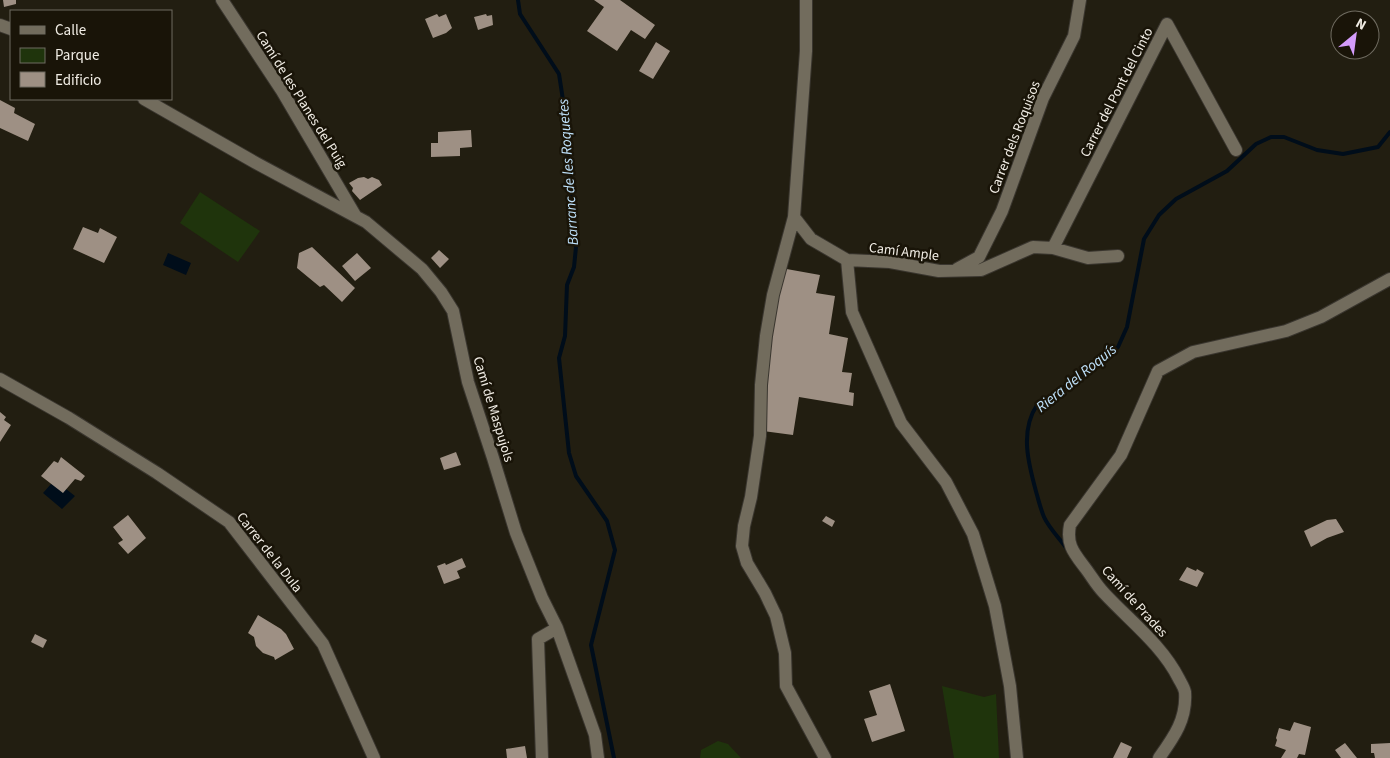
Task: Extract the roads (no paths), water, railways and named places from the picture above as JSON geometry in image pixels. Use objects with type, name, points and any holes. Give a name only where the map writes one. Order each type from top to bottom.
[{"type":"street","name":"Camí de les Planes del Puig","points":[[222,0],[282,91],[355,215]]},
{"type":"street","points":[[806,0],[806,51],[794,216],[773,295],[766,336],[760,385],[760,436],[742,546],[747,563],[776,616],[784,654],[786,686],[825,758]]},
{"type":"street","name":"Carrer dels Roquisos","points":[[954,270],[979,257],[1002,211],[1042,98],[1074,36],[1080,0]]},
{"type":"street","name":"Carrer del Pont del Cinto","points":[[1054,248],[1167,24],[1236,150]]},
{"type":"street","name":"Camí de Maspujols","points":[[146,100],[256,163],[355,215],[394,244],[422,269],[441,292],[453,311],[468,382],[516,533],[542,598],[557,628],[596,735],[598,758]]},
{"type":"street","name":"Camí Ample","points":[[794,216],[811,239],[847,260],[890,262],[939,271],[980,270],[1033,248],[1054,248],[1088,258],[1118,256]]},
{"type":"street","points":[[847,260],[852,312],[901,423],[946,482],[973,534],[997,615],[1010,686],[1017,758]]},
{"type":"street","name":"Camí de Prades","points":[[1160,758],[1177,733],[1182,719],[1185,690],[1172,665],[1103,592],[1075,554],[1068,538],[1070,525],[1121,455],[1158,371],[1193,352],[1286,331],[1321,318],[1390,279]]},
{"type":"street","name":"Carrer de la Dula","points":[[0,379],[69,418],[141,463],[229,522],[323,644],[374,758]]},
{"type":"street","points":[[542,758],[538,638],[557,628]]},
{"type":"water","points":[[168,253],[191,263],[186,275],[163,265]]},
{"type":"water","points":[[51,484],[66,489],[75,496],[62,509],[43,493]]},
{"type":"waterway","name":"Barranc de les Roquetes","points":[[518,0],[520,14],[559,74],[565,113],[576,247],[574,267],[567,285],[565,336],[559,358],[569,453],[576,476],[607,521],[615,550],[591,645],[614,758]]},
{"type":"waterway","name":"Riera del Roquís","points":[[1067,549],[1049,525],[1041,509],[1027,449],[1028,426],[1037,405],[1096,366],[1118,347],[1127,327],[1144,239],[1159,215],[1176,199],[1227,171],[1256,144],[1271,137],[1284,137],[1317,150],[1343,154],[1378,147],[1390,132]]}]
